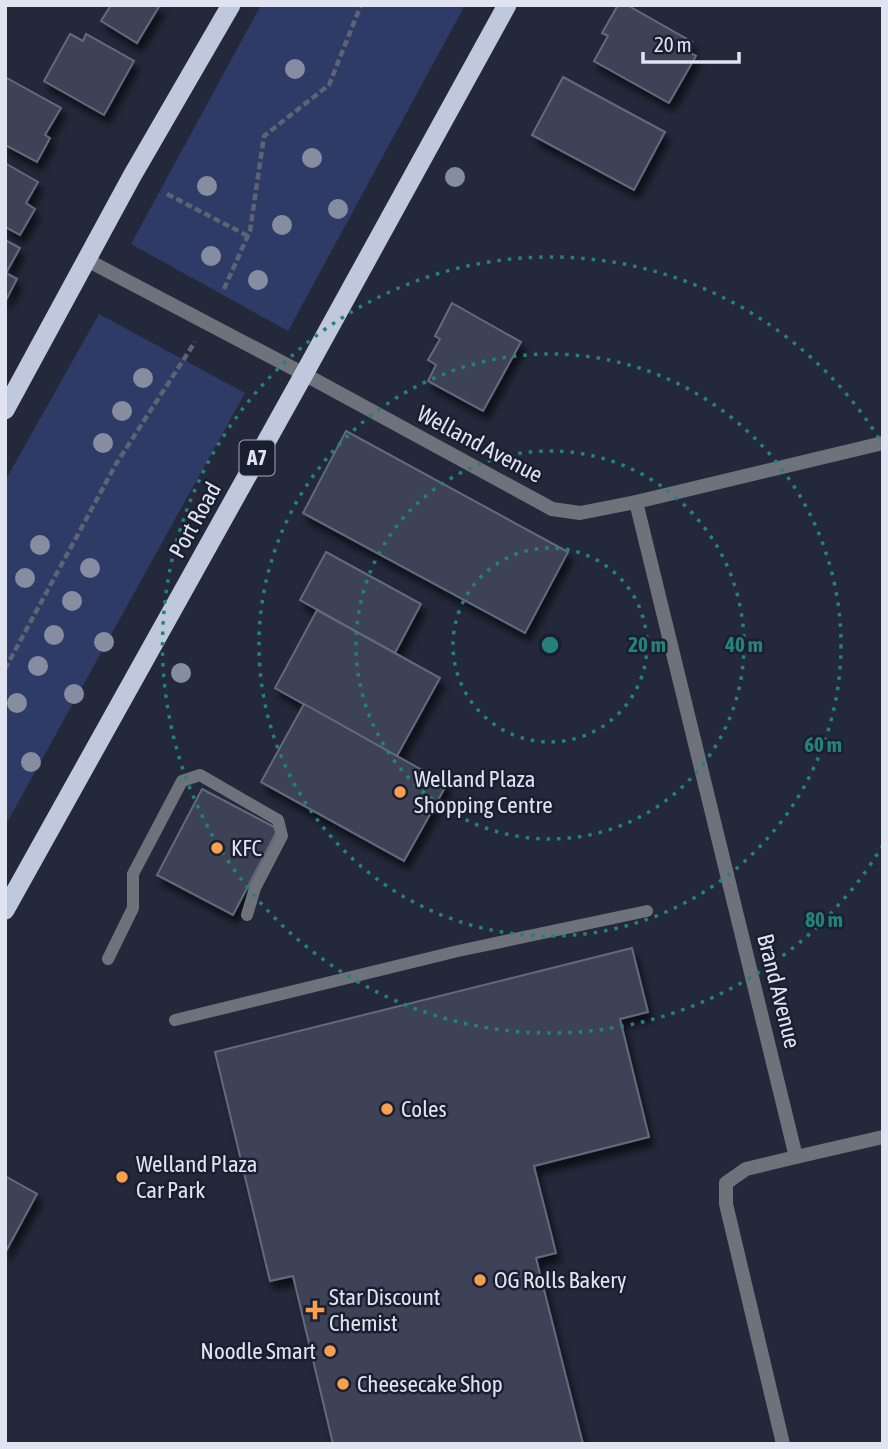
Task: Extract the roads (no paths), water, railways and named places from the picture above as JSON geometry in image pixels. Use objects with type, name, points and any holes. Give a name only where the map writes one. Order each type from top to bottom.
[{"type":"highway","points":[[5,410],[132,176],[231,5]]},
{"type":"highway","name":"Port Road","points":[[5,910],[507,5]]},
{"type":"street","name":"Welland Avenue","points":[[86,260],[304,374],[552,509],[580,513],[636,502],[883,443]]},
{"type":"street","name":"Brand Avenue","points":[[636,502],[796,1157]]},
{"type":"street","points":[[783,1444],[726,1204],[726,1183],[746,1169],[883,1136]]},
{"type":"lane","points":[[108,959],[134,908],[133,874],[181,781],[200,775],[278,820],[282,836],[255,888],[247,915]]},
{"type":"lane","points":[[175,1020],[458,951],[647,911]]},
{"type":"place","name":"Welland Plaza Shopping Centre","points":[[400,792]]},
{"type":"place","name":"KFC","points":[[217,848]]},
{"type":"place","name":"Coles","points":[[387,1109]]},
{"type":"place","name":"Welland Plaza Car Park","points":[[122,1177]]},
{"type":"place","name":"OG Rolls Bakery","points":[[480,1280]]},
{"type":"place","name":"Star Discount Chemist","points":[[315,1310]]},
{"type":"place","name":"Noodle Smart","points":[[330,1351]]},
{"type":"place","name":"Cheesecake Shop","points":[[343,1384]]}]
